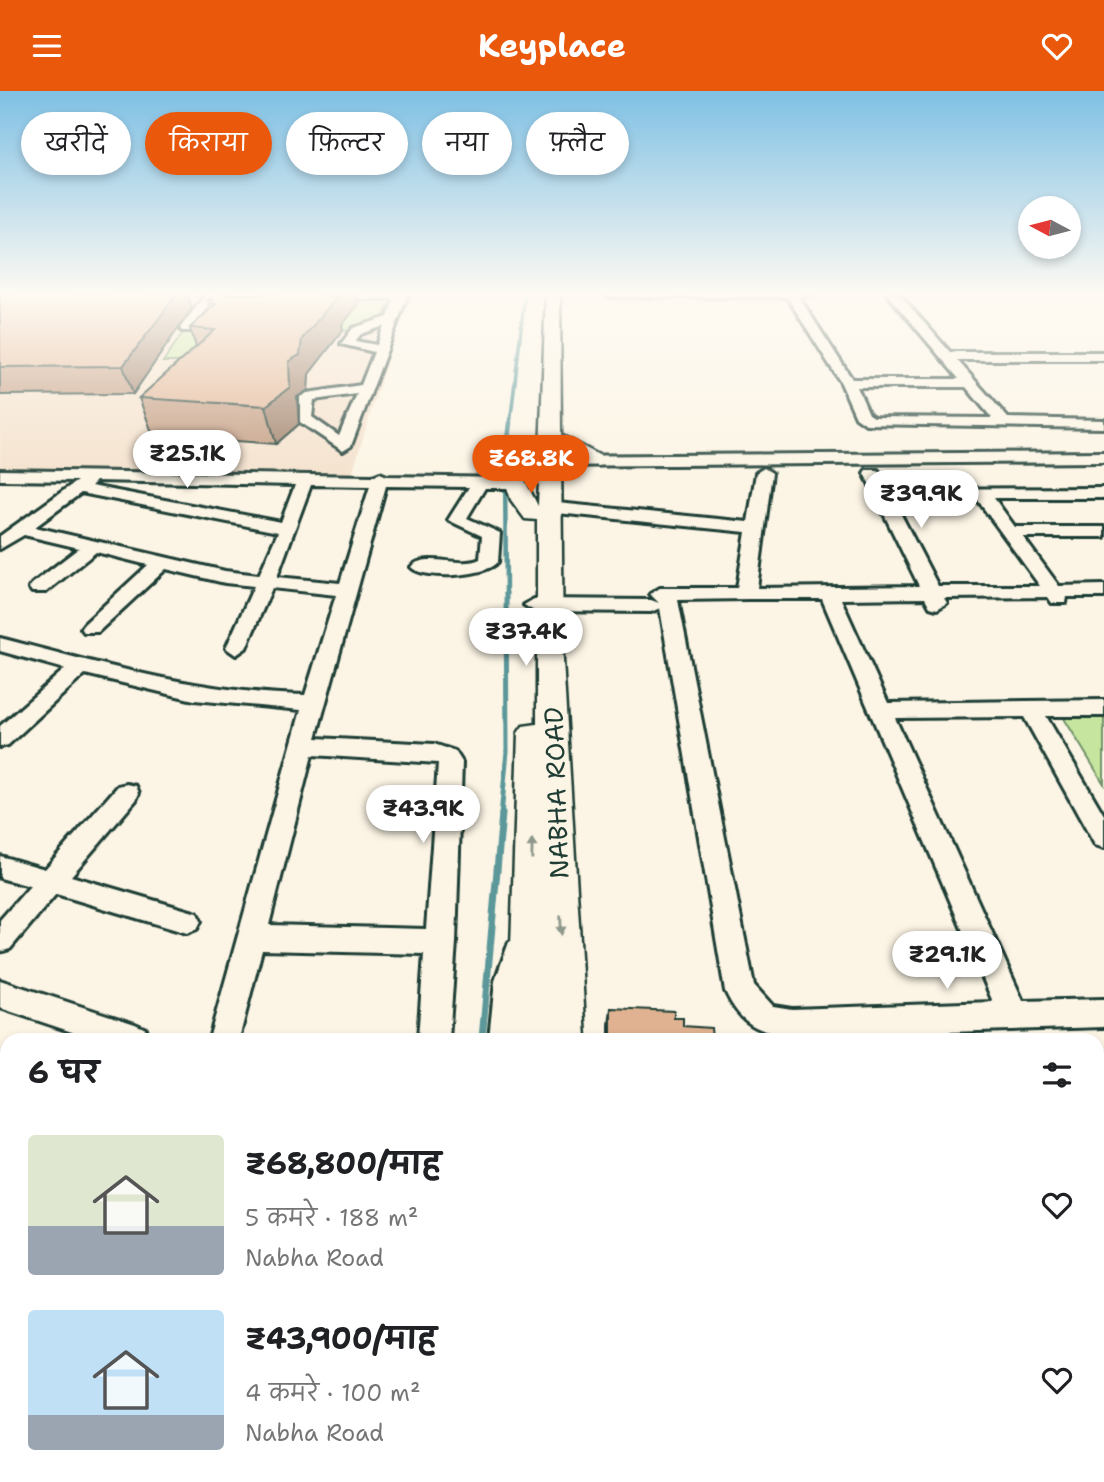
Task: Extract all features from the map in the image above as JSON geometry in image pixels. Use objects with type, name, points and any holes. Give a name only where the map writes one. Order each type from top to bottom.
[{"type":"main road","name":"NABHA ROAD","points":[[528,1033],[541,600],[540,511],[531,469],[548,359]]},
{"type":"main road","points":[[531,469],[598,460]]},
{"type":"main road","name":"NABHA ROAD","points":[[541,600],[566,1033]]},
{"type":"street","points":[[366,388],[307,397],[305,419],[344,446],[377,359]]},
{"type":"street","points":[[833,359],[848,383],[863,417],[871,422],[1104,424]]},
{"type":"street","points":[[949,359],[1003,422]]},
{"type":"street","points":[[848,383],[969,383]]},
{"type":"street","points":[[598,460],[1104,457]]},
{"type":"street","points":[[0,475],[380,478],[480,482],[531,469]]},
{"type":"street","points":[[746,594],[764,473]]},
{"type":"street","points":[[872,473],[934,598]]},
{"type":"street","points":[[0,544],[96,475]]},
{"type":"street","points":[[236,648],[288,529],[305,478]]},
{"type":"street","points":[[226,1033],[314,703],[380,478]]},
{"type":"street","points":[[419,567],[475,569],[486,566],[491,533],[457,520],[480,482]]},
{"type":"street","points":[[78,488],[288,529]]},
{"type":"street","points":[[883,494],[1104,493]]},
{"type":"street","points":[[982,494],[1057,597]]},
{"type":"street","points":[[540,511],[757,528]]},
{"type":"street","points":[[20,529],[94,545],[160,564],[265,582],[348,590]]},
{"type":"street","points":[[1009,532],[1104,532]]},
{"type":"street","points":[[38,588],[94,545]]},
{"type":"street","points":[[91,628],[160,564]]},
{"type":"street","points":[[1057,597],[1104,591]]},
{"type":"street","points":[[660,600],[746,594],[833,599]]},
{"type":"street","points":[[541,600],[1057,597],[1104,602]]},
{"type":"street","points":[[833,599],[1013,1014]]},
{"type":"street","points":[[660,600],[740,991],[765,1019],[792,1023],[1104,1013]]},
{"type":"street","points":[[0,644],[80,667],[207,697],[274,704],[314,703]]},
{"type":"street","points":[[0,739],[80,667]]},
{"type":"street","points":[[882,711],[1104,708]]},
{"type":"street","points":[[1031,710],[1104,838]]},
{"type":"street","points":[[304,746],[434,752],[447,757],[450,762],[442,942],[434,1033]]},
{"type":"street","points":[[0,940],[127,793]]},
{"type":"street","points":[[0,867],[187,921]]},
{"type":"street","points":[[505,1033],[512,969],[530,929]]},
{"type":"street","points":[[251,937],[442,942]]},
{"type":"street","points":[[0,995],[106,1033]]},
{"type":"shaded area","points":[[0,359],[388,359],[352,473],[0,470]]},
{"type":"green space","points":[[165,359],[211,359],[197,362],[163,362]]},
{"type":"green space","points":[[1062,715],[1104,715],[1104,784]]},
{"type":"building","points":[[0,359],[128,359],[123,366],[0,367]]},
{"type":"building","points":[[183,359],[293,359],[289,361],[290,387],[266,406],[139,398]]},
{"type":"building","points":[[611,1008],[674,1011],[674,1018],[683,1018],[683,1026],[711,1028],[711,1033],[611,1033]]},
{"type":"waterway","points":[[510,425],[518,359]]},
{"type":"waterway","points":[[506,594],[505,463],[510,423]]},
{"type":"waterway","points":[[501,816],[507,751],[506,593]]},
{"type":"waterway","points":[[483,1033],[502,814]]}]
